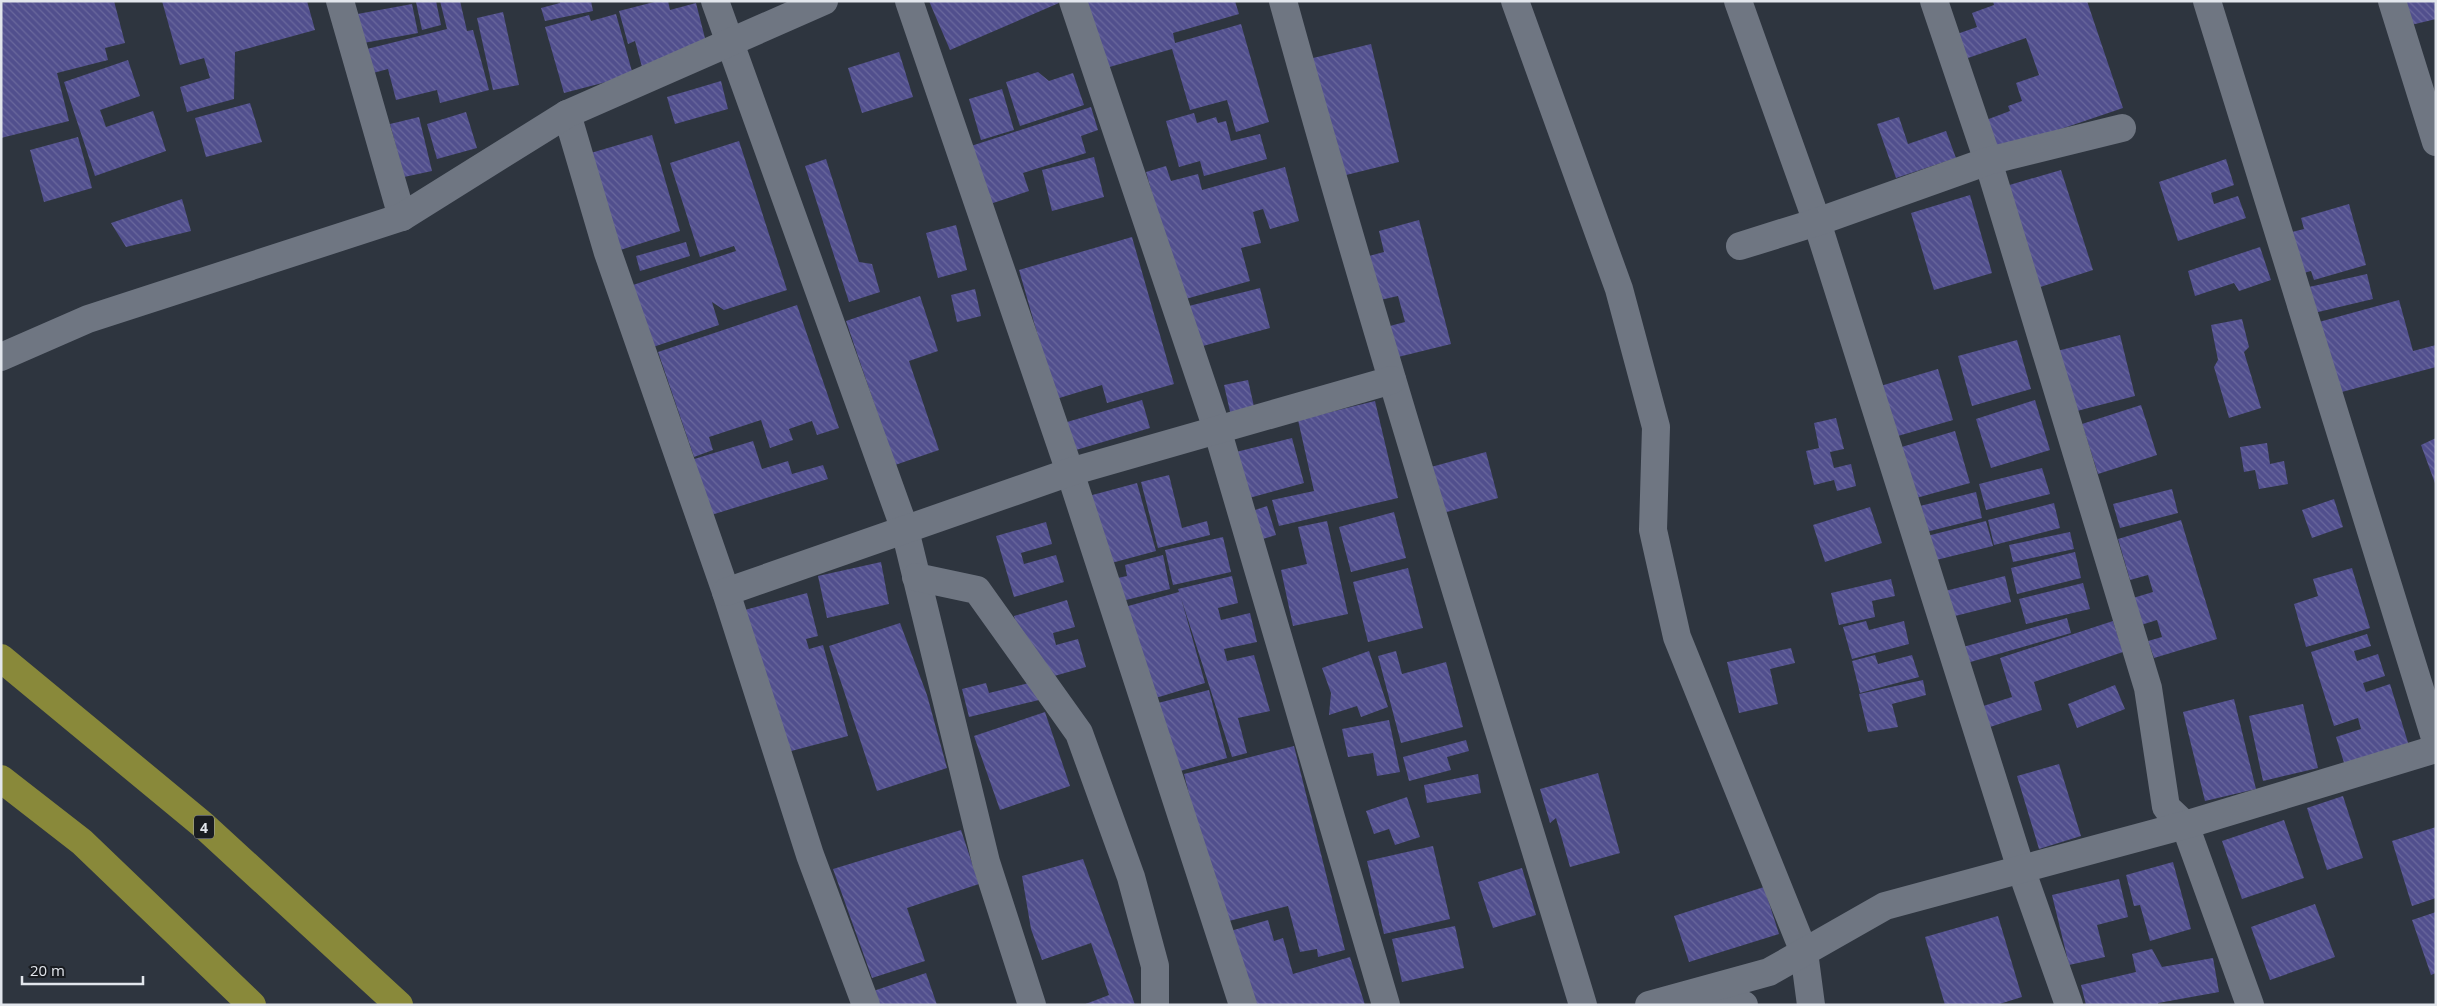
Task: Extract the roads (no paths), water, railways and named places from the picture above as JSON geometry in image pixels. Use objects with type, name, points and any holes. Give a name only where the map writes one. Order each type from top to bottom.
[{"type":"highway","name":"4","points":[[1,658],[203,826],[399,1005]]},
{"type":"highway","points":[[1,779],[82,842],[252,1005]]},
{"type":"street","points":[[340,1],[402,217]]},
{"type":"street","points":[[716,1],[729,44],[905,530],[986,862],[1032,1005]]},
{"type":"street","points":[[1,358],[88,319],[402,217],[567,114],[824,1]]},
{"type":"street","points":[[909,1],[1070,472],[1243,1005]]},
{"type":"street","points":[[1072,1],[1218,429],[1386,1005]]},
{"type":"street","points":[[1284,1],[1392,380],[1583,1005]]},
{"type":"street","points":[[1515,1],[1620,289],[1656,427],[1653,530],[1677,637],[1804,952],[1811,1005]]},
{"type":"street","points":[[1738,1],[1816,222],[2021,869],[2069,1005]]},
{"type":"street","points":[[1934,1],[1988,161],[2148,688],[2166,807],[2185,825],[2250,1005]]},
{"type":"street","points":[[2207,1],[2436,741]]},
{"type":"street","points":[[2392,1],[2436,142]]},
{"type":"street","points":[[567,114],[608,253],[726,592],[810,855],[866,1005]]},
{"type":"street","points":[[1740,246],[1816,222],[1988,161],[2122,128]]},
{"type":"street","points":[[726,592],[1070,472],[1392,380]]},
{"type":"street","points":[[916,577],[977,590],[1079,733],[1131,877],[1155,966],[1155,1005]]},
{"type":"street","points":[[1650,1005],[1769,972],[1885,906],[2185,825],[2436,749]]},
{"type":"street","points":[[1706,990],[1744,1005]]}]
